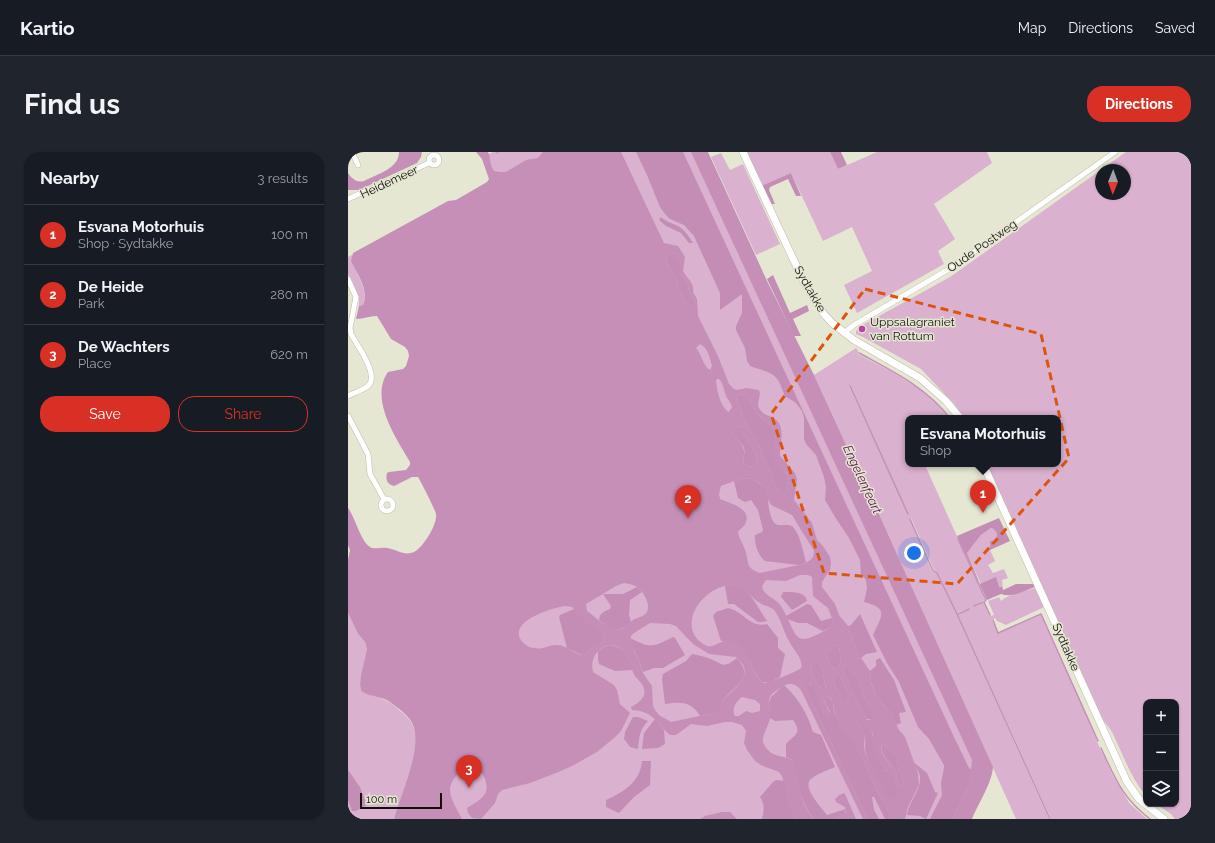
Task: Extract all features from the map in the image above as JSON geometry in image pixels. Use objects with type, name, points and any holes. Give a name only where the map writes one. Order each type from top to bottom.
[{"type":"street","points":[[352,152],[358,165]]},
{"type":"street","name":"Sydtakke","points":[[743,152],[807,289],[823,313],[844,333],[861,345],[920,378],[946,400],[958,415]]},
{"type":"street","name":"Oude Postweg","points":[[844,333],[854,325],[954,266],[1115,152]]},
{"type":"street","name":"Heidemeer","points":[[348,199],[429,163]]},
{"type":"street","points":[[348,279],[354,292],[356,302],[351,321],[351,334],[371,370],[372,379],[369,385],[348,396]]},
{"type":"street","points":[[348,416],[368,454],[370,474],[384,499]]},
{"type":"street","name":"Sydtakke","points":[[984,467],[1127,782],[1139,799],[1164,819]]},
{"type":"highlighted area","points":[[865,289],[1041,334],[1069,458],[957,584],[824,573],[771,414]]},
{"type":"shaded area","points":[[399,152],[422,152],[417,163],[359,190],[348,190],[348,173],[355,180],[364,181],[391,167],[398,158]]},
{"type":"shaded area","points":[[476,152],[488,152],[491,166],[494,171],[506,172],[526,160],[538,158],[543,152],[621,152],[664,243],[678,246],[685,257],[683,271],[693,286],[693,292],[697,299],[698,316],[718,356],[729,384],[737,390],[746,388],[759,390],[760,394],[758,406],[760,410],[766,415],[772,417],[780,425],[782,435],[780,456],[795,473],[797,479],[794,500],[812,523],[817,540],[830,557],[830,570],[822,582],[822,587],[835,604],[839,615],[848,626],[857,652],[870,671],[871,683],[876,694],[881,703],[891,713],[899,730],[905,737],[918,773],[919,785],[908,807],[905,819],[891,819],[885,803],[879,795],[857,747],[838,724],[831,698],[828,696],[823,698],[831,716],[830,718],[826,719],[818,697],[810,683],[805,683],[805,688],[868,819],[863,819],[802,692],[797,686],[792,684],[786,685],[775,691],[771,696],[769,700],[770,718],[763,742],[771,753],[788,758],[795,762],[802,798],[814,819],[796,819],[790,806],[782,776],[779,772],[755,761],[744,743],[746,731],[742,725],[732,722],[707,726],[691,724],[676,735],[670,735],[650,715],[632,710],[631,707],[644,696],[644,690],[633,673],[629,660],[624,651],[612,645],[606,646],[596,653],[592,665],[593,672],[614,685],[617,690],[620,704],[630,713],[621,731],[597,752],[556,773],[530,783],[502,790],[498,794],[495,803],[481,819],[472,818],[468,813],[467,808],[485,794],[486,789],[486,783],[483,776],[479,771],[473,769],[461,772],[455,777],[450,790],[450,794],[462,819],[394,819],[410,771],[415,744],[415,733],[410,720],[390,702],[361,691],[361,676],[367,649],[365,642],[358,634],[348,613],[348,560],[350,550],[348,545],[348,508],[361,535],[370,547],[387,548],[405,553],[415,551],[424,543],[432,530],[436,519],[436,514],[418,477],[412,477],[394,486],[390,485],[387,480],[387,473],[406,470],[410,465],[410,462],[392,430],[383,406],[381,394],[383,383],[388,372],[403,369],[406,366],[409,356],[405,347],[391,339],[377,316],[356,319],[359,306],[363,305],[365,300],[365,294],[362,283],[351,261],[353,253],[448,201],[456,200],[487,182],[489,179],[482,159]],"holes":[[[671,253],[674,254],[674,257],[680,262],[680,273],[688,285],[689,292],[695,302],[693,306],[684,299],[675,277],[667,263],[667,257]],[[700,344],[705,348],[708,354],[712,366],[710,370],[706,366],[696,348]],[[719,379],[732,406],[729,412],[723,406],[716,381]],[[740,394],[748,396],[757,413],[774,430],[775,437],[772,455],[776,463],[789,477],[785,495],[776,487],[760,448],[744,419],[736,397]],[[739,426],[743,429],[743,433],[756,455],[757,460],[753,466],[744,464],[744,450],[741,443],[734,436],[732,431]],[[749,478],[759,483],[764,488],[771,505],[792,515],[814,551],[813,557],[804,564],[760,573],[752,569],[748,564],[745,550],[738,532],[744,526],[747,517],[745,513],[734,504],[720,499],[719,494],[721,486],[734,481]],[[800,575],[808,575],[812,577],[813,596],[828,608],[833,621],[831,627],[809,638],[802,639],[798,637],[779,603],[767,595],[762,586],[766,580],[786,581]],[[624,583],[633,585],[640,590],[645,596],[648,606],[647,612],[644,615],[633,620],[621,629],[615,629],[607,626],[587,611],[586,604],[616,586]],[[731,585],[744,591],[762,604],[774,610],[790,644],[800,659],[801,668],[783,677],[764,683],[756,675],[747,654],[739,645],[734,642],[725,641],[707,646],[700,642],[695,637],[692,630],[695,610],[699,603],[716,589]],[[560,607],[572,607],[584,621],[603,634],[603,640],[601,643],[592,647],[586,655],[580,655],[565,647],[555,645],[543,648],[528,647],[521,640],[519,633],[521,627],[526,621],[543,612]],[[650,623],[670,624],[676,626],[693,644],[709,654],[736,657],[743,664],[745,671],[744,676],[739,684],[725,698],[718,710],[714,713],[671,722],[659,715],[655,710],[653,706],[652,686],[643,673],[638,657],[630,640],[634,633]],[[835,645],[839,647],[841,660],[839,666],[834,669],[830,665],[826,653]],[[815,662],[822,668],[826,688],[824,690],[817,683],[811,667]],[[845,666],[849,668],[860,683],[863,695],[874,714],[872,719],[867,720],[845,675],[843,669]],[[835,676],[840,676],[850,697],[846,701],[842,699],[833,678]],[[742,697],[755,700],[760,704],[760,711],[752,713],[746,711],[739,716],[735,716],[735,705]],[[858,718],[860,718],[873,734],[872,746],[881,765],[894,779],[898,789],[898,794],[894,799],[888,799],[865,752],[865,732],[857,721]],[[882,744],[897,756],[898,767],[904,784],[899,784],[894,769],[882,752]]]},
{"type":"shaded area","points":[[493,152],[692,152],[973,761],[971,782],[955,819],[436,819],[495,181],[486,155]]},
{"type":"shaded area","points":[[636,152],[683,152],[954,737],[969,768],[972,770],[970,781],[953,819],[930,819],[942,795],[941,783],[944,765],[929,739],[918,727],[899,682],[887,663],[873,635],[881,618],[880,610],[872,604],[864,602],[867,588],[866,580],[861,574],[860,560],[849,538],[825,500],[826,488],[824,477],[816,455],[806,444],[804,439],[804,418],[802,411],[796,403],[785,396],[775,376],[750,366],[747,361],[745,348],[736,330],[736,326],[742,313],[742,294],[720,310],[720,293],[694,236],[684,225],[670,219],[660,207]]},
{"type":"shaded area","name":"Engelenfeart","points":[[691,152],[708,152],[768,283],[814,375],[876,507],[993,767],[990,780],[972,819],[953,819],[970,781],[972,760]]},
{"type":"shaded area","points":[[745,152],[830,152],[838,169],[877,152],[987,152],[992,163],[934,204],[955,239],[938,251],[944,264],[857,313],[844,285],[872,271],[852,227],[823,241],[791,173],[761,186]]},
{"type":"shaded area","points":[[830,152],[841,152],[847,165],[838,169]]},
{"type":"shaded area","points":[[1126,152],[1191,152],[1191,819],[1175,819],[1171,814],[1160,807],[1179,807],[1179,699],[1143,699],[1143,792],[1132,774],[1112,732],[1100,716],[987,467],[1061,467],[1061,415],[961,415],[955,405],[921,369],[856,334],[859,327],[950,277],[1095,174],[1095,200],[1131,200],[1131,164],[1109,164]]},
{"type":"shaded area","points":[[721,153],[730,170],[743,164],[780,244],[756,255],[711,157]]},
{"type":"shaded area","points":[[791,173],[801,196],[796,196],[788,179],[770,187],[769,190],[775,204],[770,204],[761,186]]},
{"type":"shaded area","points":[[661,217],[678,226],[687,234],[693,243],[689,243],[681,233],[666,226],[659,220]]},
{"type":"shaded area","points":[[671,253],[674,254],[680,262],[680,273],[688,285],[689,292],[695,302],[693,306],[684,299],[675,277],[668,266],[667,257]]},
{"type":"shaded area","points":[[352,255],[355,268],[365,293],[363,305],[359,306],[359,297],[348,274],[348,257]]},
{"type":"shaded area","points":[[773,275],[790,313],[807,305],[809,311],[793,319],[801,336],[794,336],[767,279]]},
{"type":"shaded area","points":[[856,348],[858,354],[919,389],[940,407],[947,415],[905,415],[905,467],[926,467],[985,600],[974,607],[984,603],[990,616],[994,615],[988,601],[999,597],[1001,601],[1012,594],[1035,588],[1044,607],[1006,625],[997,621],[995,618],[992,620],[998,633],[1041,615],[1114,778],[1130,804],[1147,819],[1051,819],[958,615],[969,608],[957,613],[937,572],[934,570],[910,518],[932,572],[937,574],[957,615],[1049,819],[1016,819],[876,507],[814,375]],"holes":[[[849,386],[850,386],[908,514]]]},
{"type":"shaded area","points":[[740,394],[748,396],[757,413],[774,430],[774,458],[789,477],[785,495],[776,487],[760,448],[744,419],[736,397]]},
{"type":"shaded area","points":[[739,426],[743,429],[743,433],[756,455],[757,460],[753,466],[744,464],[744,448],[734,436],[732,431]]},
{"type":"shaded area","points":[[749,478],[758,482],[766,492],[770,514],[773,521],[777,525],[788,525],[793,527],[798,534],[806,563],[799,565],[765,561],[760,556],[755,538],[755,535],[763,530],[758,510],[751,500],[745,502],[738,498],[734,481]]},
{"type":"shaded area","points":[[999,518],[1010,541],[990,550],[990,541],[996,540],[997,536],[996,531],[991,528],[981,535],[967,553],[980,584],[996,577],[999,587],[1002,587],[1003,590],[1016,584],[1034,584],[1035,587],[1014,595],[1001,594],[987,600],[957,536]]},
{"type":"shaded area","points":[[991,528],[996,531],[997,535],[996,540],[990,541],[990,550],[995,561],[988,565],[993,573],[1004,569],[1008,578],[1002,580],[1003,590],[981,584],[967,553],[981,535]]},
{"type":"shaded area","points":[[731,585],[744,590],[749,594],[767,621],[758,622],[734,604],[728,604],[725,586]]},
{"type":"shaded area","points":[[637,587],[642,592],[630,600],[629,615],[631,622],[622,628],[615,629],[607,626],[599,620],[601,614],[610,609],[611,606],[603,594],[623,594]]},
{"type":"shaded area","points":[[783,592],[794,592],[804,595],[807,601],[792,610],[781,597]]},
{"type":"shaded area","points":[[807,604],[811,605],[821,621],[832,618],[833,621],[831,627],[823,631],[807,623],[798,623],[787,619],[786,616]]},
{"type":"shaded area","points":[[728,608],[739,613],[751,622],[761,625],[767,624],[778,638],[778,648],[785,654],[780,677],[770,682],[762,682],[757,676],[746,655],[737,644],[721,641],[713,616],[716,612]]},
{"type":"shaded area","points":[[574,609],[603,634],[602,643],[593,646],[584,656],[567,648],[559,617],[560,615]]},
{"type":"shaded area","points":[[348,613],[358,634],[365,642],[367,649],[360,685],[361,691],[394,705],[412,724],[415,733],[415,745],[410,771],[394,819],[348,819]]},
{"type":"shaded area","points":[[860,614],[877,652],[866,654],[861,658],[857,652],[848,626],[851,625]]},
{"type":"shaded area","points":[[673,637],[685,655],[663,668],[654,668],[643,672],[638,657],[631,645],[630,638],[643,644],[656,645]]},
{"type":"shaded area","points":[[610,645],[620,648],[626,653],[633,670],[615,671],[599,664],[598,651]]},
{"type":"shaded area","points":[[835,645],[839,647],[841,660],[839,666],[834,669],[830,665],[826,653]]},
{"type":"shaded area","points":[[692,654],[706,657],[725,665],[737,658],[742,665],[744,676],[723,700],[718,711],[714,713],[700,716],[697,711],[689,705],[681,703],[665,704],[662,679],[663,674],[686,661]]},
{"type":"shaded area","points":[[880,658],[894,680],[906,712],[899,713],[901,723],[896,725],[891,713],[881,703],[871,682],[870,671],[876,666],[876,660]]},
{"type":"shaded area","points":[[815,662],[822,668],[826,689],[824,690],[817,683],[812,673],[811,667]]},
{"type":"shaded area","points":[[845,666],[849,668],[860,683],[863,695],[874,714],[872,719],[867,719],[865,717],[845,675],[843,669]]},
{"type":"shaded area","points":[[835,676],[840,676],[850,697],[846,701],[842,699],[837,690],[833,678]]},
{"type":"shaded area","points":[[807,682],[816,692],[824,714],[830,712],[823,698],[828,696],[833,702],[834,713],[857,747],[879,795],[885,803],[891,819],[885,819],[874,797],[872,797],[874,810],[879,819],[868,819],[805,688],[805,683]]},
{"type":"shaded area","points":[[784,685],[802,707],[813,732],[821,735],[835,767],[822,772],[810,780],[809,788],[827,815],[846,809],[844,814],[836,819],[814,819],[805,806],[793,760],[786,757],[786,744],[796,734],[796,725],[793,720],[775,721],[770,718],[769,703],[771,697]]},
{"type":"shaded area","points":[[633,717],[638,717],[648,721],[640,734],[638,749],[630,747],[624,739],[625,732]]},
{"type":"shaded area","points":[[858,718],[860,718],[871,731],[885,770],[894,779],[898,789],[898,794],[895,799],[888,799],[873,771],[865,751],[864,733],[857,721]]},
{"type":"shaded area","points":[[655,719],[664,730],[665,744],[658,748],[642,749],[644,733]]},
{"type":"shaded area","points":[[882,744],[897,756],[898,767],[904,784],[899,784],[896,772],[882,752]]},
{"type":"shaded area","points":[[642,761],[651,761],[650,785],[634,797],[619,813],[606,807],[606,800],[625,790],[638,775]]},
{"type":"shaded area","points":[[913,762],[927,773],[935,792],[938,793],[926,819],[920,816],[907,815],[920,781],[918,770]]},
{"type":"shaded area","points":[[348,770],[360,787],[367,805],[356,811],[352,811],[348,800]]},
{"type":"shaded area","points":[[776,780],[784,781],[790,806],[796,819],[762,819],[764,808],[760,797]]},
{"type":"shaded area","points":[[844,793],[856,819],[836,819],[846,812],[845,807],[836,802],[835,799]]},
{"type":"shaded area","points":[[722,812],[730,812],[737,819],[700,819],[705,816]]},
{"type":"waterway","points":[[859,353],[908,381],[930,397],[948,415]]},
{"type":"waterway","points":[[850,386],[908,514]]},
{"type":"waterway","points":[[910,519],[933,571],[937,573],[957,614],[1050,819]]},
{"type":"waterway","points":[[958,539],[986,600],[984,602],[990,615]]},
{"type":"waterway","points":[[974,606],[984,602]]},
{"type":"waterway","points":[[958,614],[969,609]]},
{"type":"waterway","points":[[993,620],[998,633],[1041,614],[1098,741]]},
{"type":"waterway","points":[[1101,748],[1120,787],[1132,803],[1150,819]]},
{"type":"place","name":"Uppsalagraniet van Rottum","points":[[862,329]]},
{"type":"place","name":"Esvana Motorhuis","points":[[983,513]]},
{"type":"place","name":"De Heide","points":[[688,518]]},
{"type":"place","name":"De Wachters","points":[[469,788]]}]
